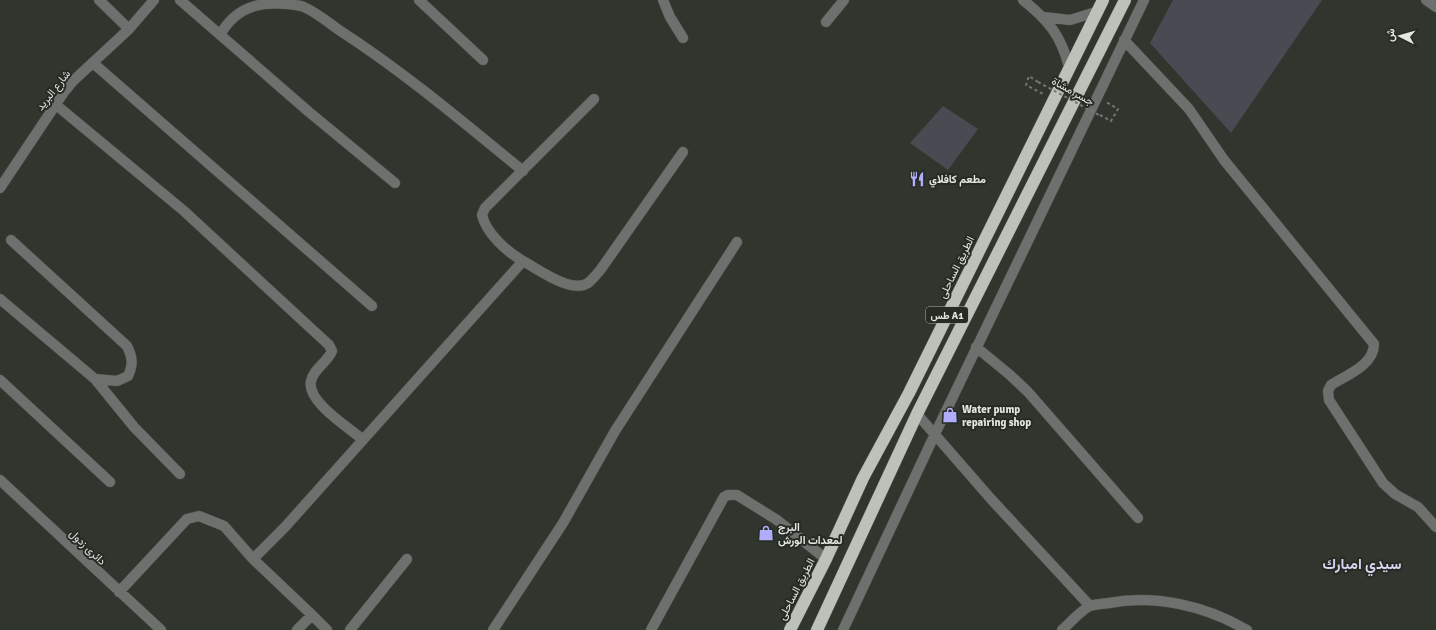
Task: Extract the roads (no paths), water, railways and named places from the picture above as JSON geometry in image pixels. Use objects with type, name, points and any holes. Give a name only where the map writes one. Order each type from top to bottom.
[{"type":"highway","name":"الطريق الساحلى","points":[[790,630],[826,559],[863,478],[909,393],[1103,0]]},
{"type":"highway","name":"طس A1","points":[[817,630],[916,414],[1125,0]]},
{"type":"street","points":[[100,0],[129,29]]},
{"type":"street","name":"شارع البريد","points":[[0,188],[55,104],[73,81],[129,29],[154,0]]},
{"type":"street","points":[[180,0],[395,183]]},
{"type":"street","points":[[419,0],[483,60]]},
{"type":"street","points":[[663,0],[670,17],[683,38]]},
{"type":"street","points":[[826,22],[844,0]]},
{"type":"street","points":[[1023,0],[1044,17],[1060,40],[1069,67]]},
{"type":"street","points":[[843,630],[976,347],[1144,0]]},
{"type":"street","points":[[1426,0],[1436,6]]},
{"type":"street","points":[[220,35],[228,21],[241,10],[256,4],[279,2],[302,6],[377,55],[523,171]]},
{"type":"street","points":[[1044,17],[1070,20],[1096,12]]},
{"type":"street","points":[[1124,40],[1189,109],[1224,160],[1374,344],[1374,353],[1370,360],[1331,385],[1328,391],[1329,400],[1382,483],[1395,494],[1418,507],[1436,527]]},
{"type":"street","points":[[94,63],[372,306]]},
{"type":"street","points":[[594,99],[484,208],[482,214],[486,226],[511,254],[555,280],[572,285],[587,284],[601,270],[683,152]]},
{"type":"street","points":[[55,104],[184,212],[329,345],[332,351],[330,357],[316,369],[311,380],[310,390],[317,402],[362,439]]},
{"type":"street","points":[[11,240],[128,346],[132,357],[132,368],[128,376],[117,381],[95,379]]},
{"type":"street","points":[[493,630],[563,523],[615,431],[737,242]]},
{"type":"street","points":[[253,559],[285,527],[362,439],[523,261]]},
{"type":"street","points":[[0,299],[95,379],[134,428],[180,474]]},
{"type":"street","points":[[976,347],[1028,392],[1138,518]]},
{"type":"street","points":[[0,380],[110,482]]},
{"type":"street","points":[[916,414],[991,499],[1090,606]]},
{"type":"street","name":"دائرى زدول","points":[[0,480],[161,630]]},
{"type":"street","points":[[651,630],[689,558],[724,497],[728,495],[737,495],[777,520],[826,559]]},
{"type":"street","points":[[119,592],[187,519],[199,516],[224,526],[253,559],[327,630]]},
{"type":"street","points":[[350,630],[407,559]]},
{"type":"street","points":[[1062,630],[1090,606],[1127,599],[1167,601],[1201,610],[1233,622],[1247,630]]},
{"type":"street","points":[[297,630],[312,616]]},
{"type":"place","name":"مطعم كافلاي","points":[[917,179]]},
{"type":"place","name":"Water pump repairing shop","points":[[950,415]]},
{"type":"place","name":"البرج لمعدات الورش","points":[[766,533]]},
{"type":"district","name":"سيدي امبارك","points":[[1362,564]]}]
